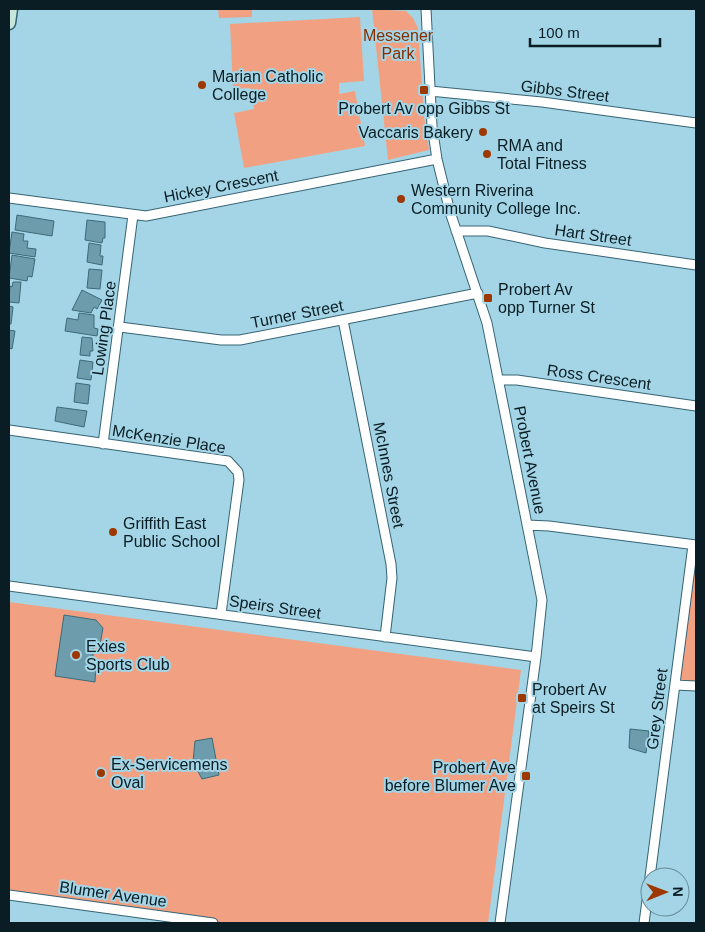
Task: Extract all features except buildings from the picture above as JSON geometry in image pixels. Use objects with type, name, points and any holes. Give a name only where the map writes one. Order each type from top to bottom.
[{"type":"main road","points":[[9,23],[11,9]]},
{"type":"street","name":"Probert Avenue","points":[[426,9],[430,91],[437,159],[456,231],[487,323],[542,600],[536,658],[500,923]]},
{"type":"street","name":"Gibbs Street","points":[[430,91],[542,102],[696,123]]},
{"type":"street","name":"Hickey Crescent","points":[[9,198],[146,216],[437,159]]},
{"type":"street","name":"Lowing Place","points":[[103,444],[120,327],[133,215]]},
{"type":"street","name":"Hart Street","points":[[456,231],[488,231],[544,243],[696,265]]},
{"type":"street","name":"Turner Street","points":[[120,327],[221,340],[240,340],[478,293]]},
{"type":"street","name":"McInnes Street","points":[[343,320],[392,564],[392,578],[384,636]]},
{"type":"street","name":"Ross Crescent","points":[[498,380],[696,406]]},
{"type":"street","name":"McKenzie Place","points":[[9,430],[228,461],[234,466],[239,480],[221,614]]},
{"type":"street","points":[[527,525],[549,526],[694,545]]},
{"type":"street","name":"Grey Street","points":[[651,867],[694,545]]},
{"type":"street","name":"Speirs Street","points":[[9,586],[536,658]]},
{"type":"street","points":[[676,684],[696,686]]},
{"type":"street","name":"Blumer Avenue","points":[[9,895],[213,923]]},
{"type":"green space","points":[[218,9],[252,9],[252,17],[219,18]]},
{"type":"green space","name":"Messener Park","points":[[372,9],[406,11],[413,18],[418,28],[424,116],[429,150],[388,160]]},
{"type":"green space","points":[[360,17],[364,81],[339,83],[339,94],[355,91],[365,146],[244,168],[234,113],[254,109],[250,88],[233,89],[230,24]]},
{"type":"green space","points":[[693,558],[696,558],[696,691],[675,688]]},
{"type":"green space","points":[[9,602],[521,670],[488,923],[185,923],[9,894]]},
{"type":"place","name":"Marian Catholic College","points":[[202,85]]},
{"type":"place","name":"Probert Av opp Gibbs St","points":[[424,90]]},
{"type":"place","name":"Vaccaris Bakery","points":[[483,132]]},
{"type":"place","name":"RMA and Total Fitness","points":[[487,154]]},
{"type":"place","name":"Western Riverina Community College Inc.","points":[[401,199]]},
{"type":"place","name":"Probert Av opp Turner St","points":[[488,298]]},
{"type":"place","name":"Griffith East Public School","points":[[113,532]]},
{"type":"place","name":"Exies Sports Club","points":[[76,655]]},
{"type":"place","name":"Probert Av at Speirs St","points":[[522,698]]},
{"type":"place","name":"Ex-Servicemens Oval","points":[[101,773]]},
{"type":"place","name":"Probert Ave before Blumer Ave","points":[[526,776]]}]
